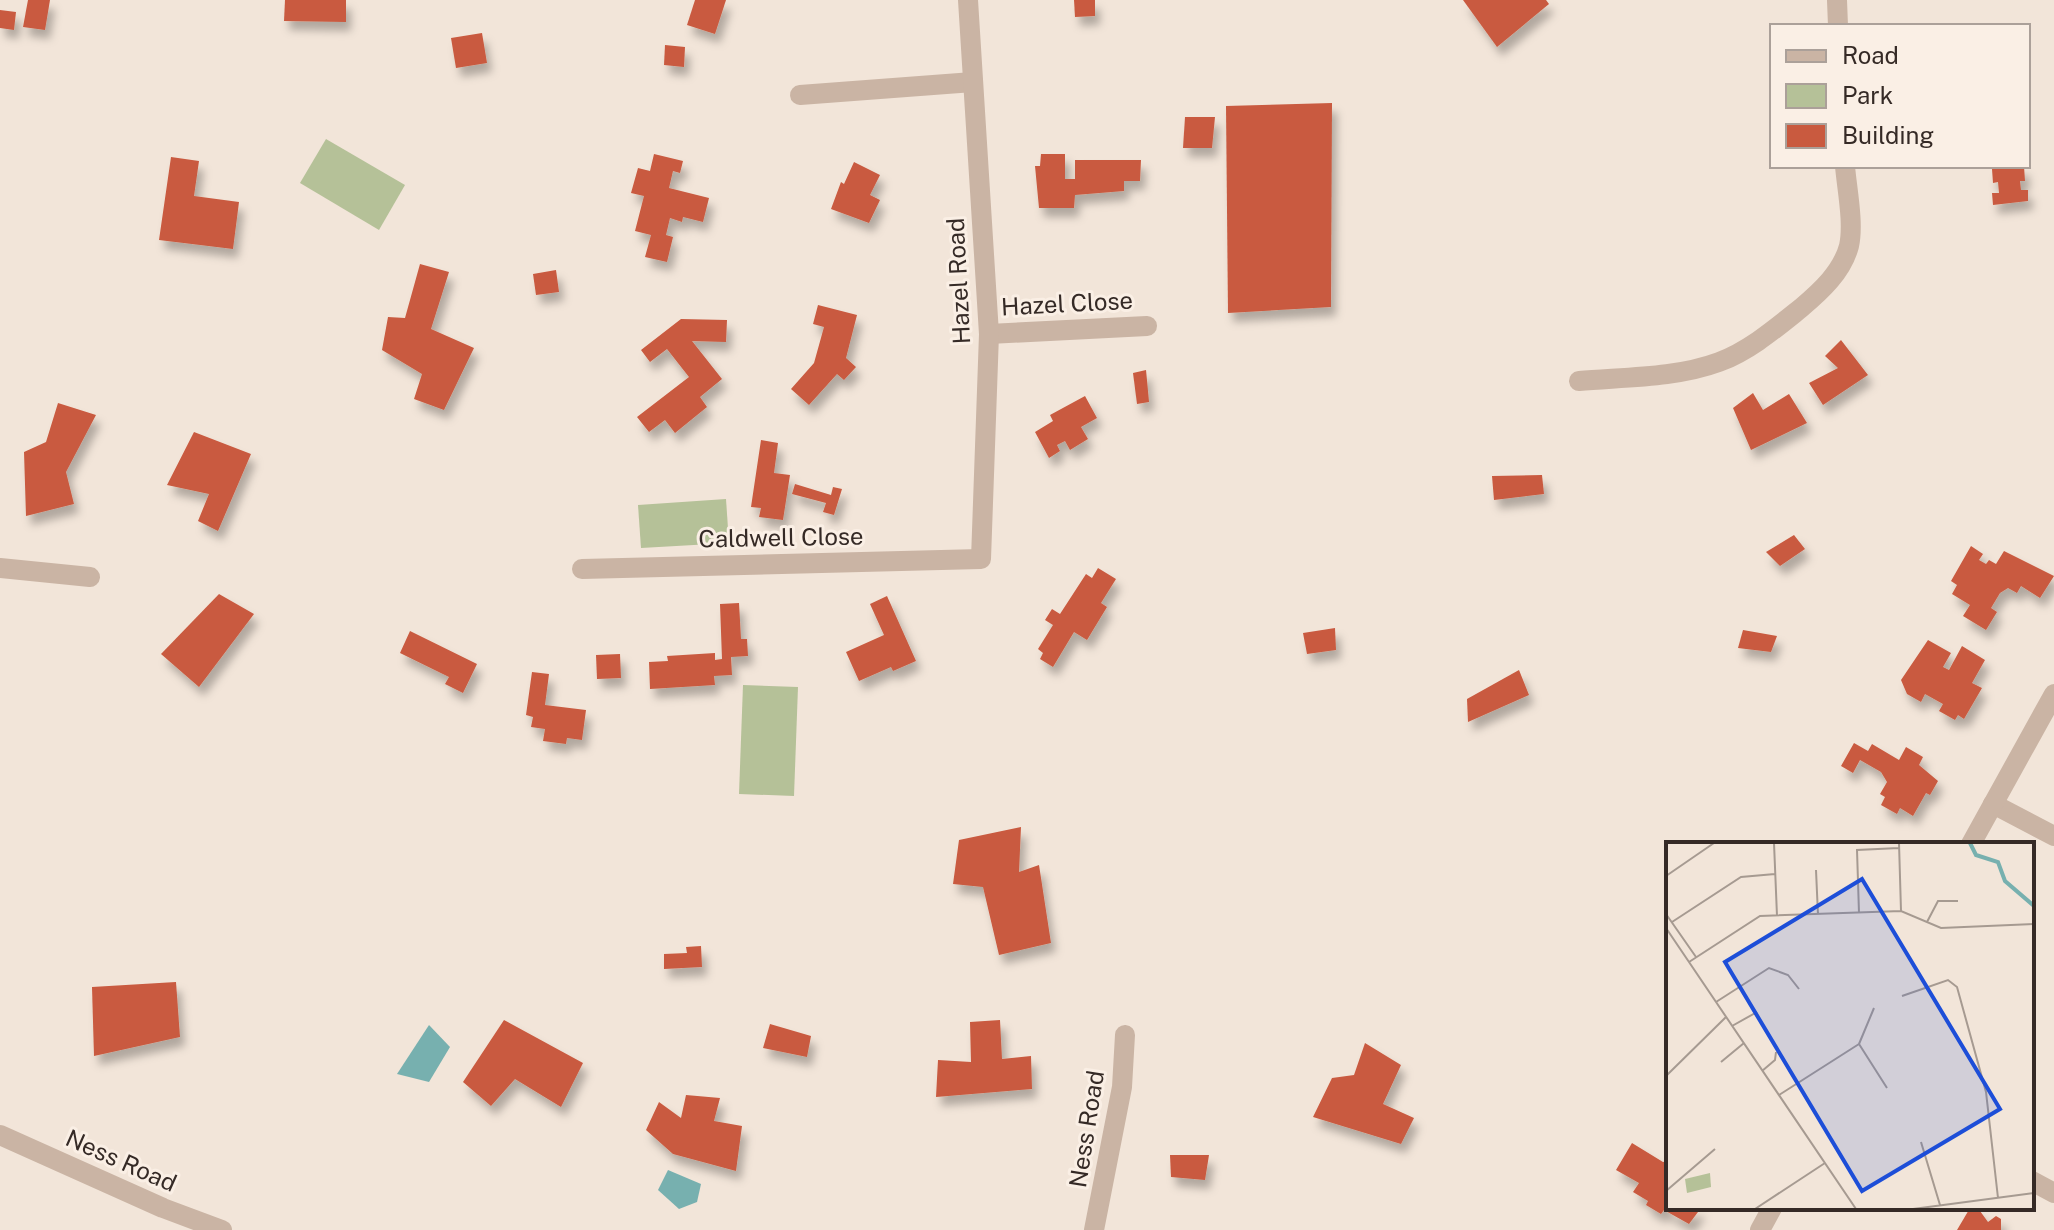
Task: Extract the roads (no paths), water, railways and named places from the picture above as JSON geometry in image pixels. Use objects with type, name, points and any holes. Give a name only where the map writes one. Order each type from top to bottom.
[{"type":"street","name":"Hazel Road","points":[[968,0],[989,334],[981,559]]},
{"type":"street","points":[[1837,0],[1838,24]]},
{"type":"street","points":[[800,95],[973,82]]},
{"type":"street","points":[[1579,381],[1673,373],[1719,362],[1752,345],[1788,318],[1822,290],[1840,266],[1849,244],[1845,168]]},
{"type":"street","name":"Hazel Close","points":[[989,334],[1147,326]]},
{"type":"street","name":"Caldwell Close","points":[[582,569],[981,559]]},
{"type":"street","points":[[0,568],[90,577]]},
{"type":"street","points":[[1972,842],[2054,694]]},
{"type":"street","points":[[1993,804],[2054,836]]},
{"type":"street","name":"Ness Road","points":[[1094,1230],[1122,1087],[1125,1035]]},
{"type":"street","name":"Ness Road","points":[[0,1135],[163,1208],[222,1230]]},
{"type":"street","points":[[2034,1182],[2054,1193]]},
{"type":"street","points":[[1760,1230],[1771,1210]]},
{"type":"water","points":[[429,1025],[450,1047],[429,1082],[397,1074]]},
{"type":"water","points":[[668,1170],[701,1184],[697,1202],[679,1209],[658,1190]]}]
